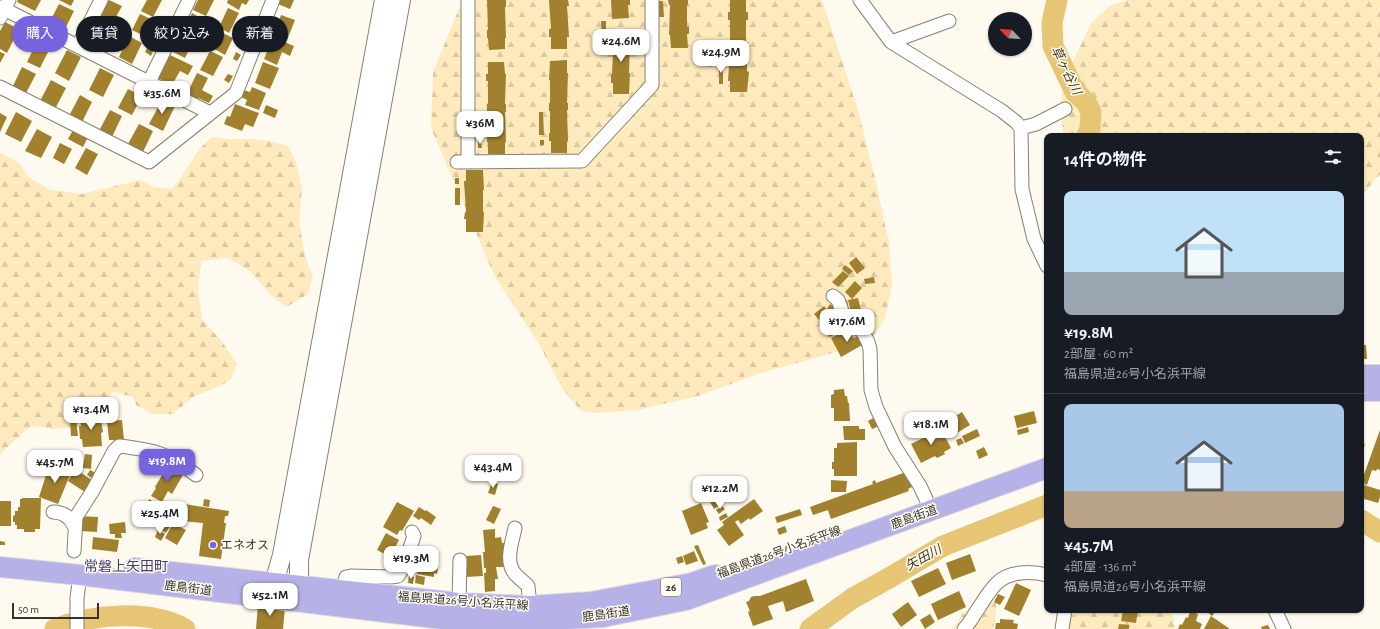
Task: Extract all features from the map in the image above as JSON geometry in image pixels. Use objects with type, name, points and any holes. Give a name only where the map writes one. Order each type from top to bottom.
[{"type":"main road","points":[[1364,375],[1380,375]]},
{"type":"main road","points":[[1364,391],[1380,391]]},
{"type":"main road","name":"福島県道26号小名浜平線","points":[[0,553],[273,591],[298,593],[343,591],[458,618],[530,606],[591,602],[692,583],[926,499],[1044,454]]},
{"type":"main road","name":"鹿島街道","points":[[298,593],[458,618],[530,621],[603,617],[686,600],[1044,469]]},
{"type":"main road","name":"鹿島街道","points":[[0,567],[273,591]]},
{"type":"street","points":[[93,16],[101,0]]},
{"type":"street","points":[[149,82],[189,0]]},
{"type":"street","points":[[0,87],[149,162],[236,92],[273,0]]},
{"type":"street","points":[[273,591],[282,555],[384,0]]},
{"type":"street","points":[[298,593],[299,560],[401,0]]},
{"type":"street","points":[[468,0],[463,162],[582,161],[652,85],[652,0]]},
{"type":"street","points":[[860,0],[891,42],[1002,111],[1021,128],[1022,189],[1034,238],[1044,260]]},
{"type":"street","points":[[3,9],[76,45]]},
{"type":"street","points":[[891,42],[949,21]]},
{"type":"street","points":[[90,52],[210,113]]},
{"type":"street","points":[[1021,128],[1036,124],[1065,109]]},
{"type":"street","points":[[833,296],[838,300],[843,314],[850,318],[864,334],[868,342],[870,349],[871,390],[876,407],[895,447],[920,486],[926,499]]},
{"type":"street","points":[[123,443],[136,449]]},
{"type":"street","points":[[75,522],[114,451],[119,446],[149,450],[171,458],[196,475]]},
{"type":"street","points":[[102,472],[105,453]]},
{"type":"street","points":[[74,551],[74,513],[78,500]]},
{"type":"street","points":[[53,512],[63,514],[75,522]]},
{"type":"street","points":[[515,528],[509,563],[516,575],[528,586],[530,606]]},
{"type":"street","points":[[343,591],[346,578],[351,576],[398,576],[403,568],[414,536],[412,532]]},
{"type":"street","points":[[458,618],[460,560]]},
{"type":"street","points":[[964,629],[991,590],[1002,579],[1018,574],[1033,572],[1044,574]]},
{"type":"street","points":[[77,629],[77,598],[80,575]]},
{"type":"street","points":[[1062,629],[1065,613]]},
{"type":"street","points":[[1276,613],[1284,629]]},
{"type":"green space","points":[[464,0],[822,0],[858,110],[889,243],[892,284],[885,319],[873,336],[836,352],[761,373],[698,396],[638,410],[596,413],[581,411],[562,388],[539,344],[495,277],[431,128],[433,72]]},
{"type":"green space","points":[[1128,0],[1380,0],[1380,174],[1364,193],[1364,133],[1063,133],[1061,96],[1073,61],[1092,22],[1111,5]]},
{"type":"green space","points":[[212,137],[269,141],[288,146],[296,162],[302,188],[299,221],[305,256],[313,277],[307,295],[286,307],[270,294],[251,272],[228,258],[201,261],[198,291],[202,319],[223,343],[237,364],[231,379],[220,386],[193,397],[173,414],[153,414],[136,405],[133,397],[113,392],[93,413],[85,426],[54,429],[31,426],[3,451],[0,456],[0,153],[19,163],[28,177],[51,190],[82,194],[140,180],[154,187],[172,189],[199,149]]},
{"type":"green space","points":[[981,600],[996,603],[995,622],[992,629],[953,629],[963,613]]},
{"type":"green space","points":[[1074,613],[1172,613],[1175,629],[1064,629]]},
{"type":"building","points":[[18,0],[41,0],[35,11],[17,2]]},
{"type":"building","points":[[59,0],[74,0],[71,6]]},
{"type":"building","points":[[109,0],[122,6],[116,16],[101,16]]},
{"type":"building","points":[[147,0],[162,0],[154,16],[141,11]]},
{"type":"building","points":[[198,0],[214,0],[206,16],[193,10]]},
{"type":"building","points":[[228,0],[249,0],[246,5],[242,3],[239,10],[227,3]]},
{"type":"building","points":[[280,0],[294,0],[290,9],[278,4]]},
{"type":"building","points":[[487,0],[506,0],[505,49],[489,50],[487,38]]},
{"type":"building","points":[[549,0],[568,0],[569,37],[567,37],[567,49],[551,49],[551,37],[549,37],[549,29],[551,29]]},
{"type":"building","points":[[611,0],[630,0],[630,5],[628,5],[629,18],[612,19]]},
{"type":"building","points":[[668,0],[688,0],[688,48],[671,48],[669,35],[670,5]]},
{"type":"building","points":[[730,0],[746,0],[746,12],[748,12],[748,20],[746,20],[746,42],[748,42],[747,71],[749,72],[747,92],[730,92],[730,81],[728,81],[730,50],[728,50],[728,42],[730,42],[730,20],[728,20],[728,12],[730,12]]},
{"type":"building","points":[[659,1],[663,1],[664,17],[659,17]]},
{"type":"building","points":[[59,4],[74,11],[68,23],[68,16],[53,16]]},
{"type":"building","points":[[228,8],[239,13],[238,16],[232,16],[232,27],[229,33],[224,30],[224,16]]},
{"type":"building","points":[[140,14],[144,16],[140,16],[140,34],[132,30]]},
{"type":"building","points":[[288,18],[295,20],[288,38]]},
{"type":"building","points":[[601,21],[606,21],[606,38],[602,38]]},
{"type":"building","points":[[5,22],[12,26],[12,43],[7,53],[0,49],[0,31]]},
{"type":"building","points":[[612,32],[629,32],[629,94],[613,94],[613,83],[611,83],[613,52],[611,52]]},
{"type":"building","points":[[224,34],[232,38],[225,55],[220,52],[224,52]]},
{"type":"building","points":[[132,38],[140,42],[140,47],[132,64],[119,57],[121,52],[132,52]]},
{"type":"building","points":[[288,43],[294,46],[290,56],[282,52],[288,52]]},
{"type":"building","points":[[601,44],[606,44],[606,50],[601,50]]},
{"type":"building","points":[[68,50],[81,57],[69,81],[55,73]]},
{"type":"building","points":[[0,52],[5,54],[0,63]]},
{"type":"building","points":[[32,52],[48,52],[40,68],[27,62]]},
{"type":"building","points":[[145,52],[153,52],[151,56]]},
{"type":"building","points":[[173,52],[188,52],[185,58]]},
{"type":"building","points":[[209,52],[223,57],[213,76],[200,70]]},
{"type":"building","points":[[236,52],[241,55],[237,61],[233,59]]},
{"type":"building","points":[[267,52],[282,52],[277,65],[264,59]]},
{"type":"building","points":[[168,54],[193,66],[188,75],[180,71],[172,85],[156,77]]},
{"type":"building","points":[[719,56],[722,56],[722,62],[719,62]]},
{"type":"building","points":[[567,60],[567,153],[551,153],[551,141],[549,141],[550,61]]},
{"type":"building","points":[[263,62],[279,68],[270,89],[255,83]]},
{"type":"building","points":[[488,62],[504,62],[506,74],[505,154],[488,154],[488,81],[486,81],[486,74],[488,74]]},
{"type":"building","points":[[719,65],[723,65],[723,84],[719,84]]},
{"type":"building","points":[[22,67],[36,74],[26,93],[13,86]]},
{"type":"building","points":[[100,68],[114,75],[103,97],[89,90]]},
{"type":"building","points":[[197,73],[208,78],[202,90],[213,96],[209,103],[198,98],[197,101],[186,96]]},
{"type":"building","points":[[228,74],[233,76],[229,83],[224,80]]},
{"type":"building","points":[[51,80],[66,88],[55,109],[40,101]]},
{"type":"building","points":[[252,87],[266,93],[259,110],[245,105],[247,100],[241,97],[244,90],[250,92]]},
{"type":"building","points":[[128,89],[142,96],[132,115],[118,108]]},
{"type":"building","points":[[80,95],[92,102],[82,122],[69,116]]},
{"type":"building","points":[[162,100],[175,106],[163,131],[149,124]]},
{"type":"building","points":[[235,104],[259,113],[253,127],[245,124],[242,131],[224,124],[227,116],[230,117]]},
{"type":"building","points":[[266,105],[278,110],[275,118],[263,113]]},
{"type":"building","points":[[110,110],[122,116],[112,137],[99,131]]},
{"type":"building","points":[[16,112],[32,121],[21,142],[5,134]]},
{"type":"building","points":[[539,112],[543,112],[544,135],[539,135]]},
{"type":"building","points":[[0,113],[7,117],[0,132]]},
{"type":"building","points":[[478,114],[482,114],[482,136],[478,136]]},
{"type":"building","points":[[139,124],[153,131],[143,152],[128,144]]},
{"type":"building","points":[[37,129],[52,137],[41,158],[25,151]]},
{"type":"building","points":[[73,130],[88,137],[83,147],[68,139]]},
{"type":"building","points":[[540,140],[544,140],[544,145],[540,146]]},
{"type":"building","points":[[478,141],[481,141],[482,148],[478,148]]},
{"type":"building","points":[[60,143],[72,149],[64,164],[53,158]]},
{"type":"building","points":[[86,148],[98,154],[87,175],[75,168]]},
{"type":"building","points":[[466,170],[483,170],[483,232],[466,232],[466,219],[464,219],[466,212],[464,181],[466,181]]},
{"type":"building","points":[[455,178],[459,178],[459,184],[455,184]]},
{"type":"building","points":[[455,188],[460,188],[460,205],[455,205]]},
{"type":"building","points":[[856,257],[865,268],[857,274],[849,263]]},
{"type":"building","points":[[845,265],[853,271],[849,275],[842,269]]},
{"type":"building","points":[[843,271],[849,276],[838,287],[832,282]]},
{"type":"building","points":[[874,277],[875,283],[865,284],[864,279]]},
{"type":"building","points":[[855,281],[862,288],[852,299],[845,292]]},
{"type":"building","points":[[858,298],[861,310],[851,312],[848,300]]},
{"type":"building","points":[[847,300],[849,310],[844,312],[842,301]]},
{"type":"building","points":[[830,304],[838,310],[835,315],[827,309]]},
{"type":"building","points":[[824,306],[831,315],[821,322],[814,314]]},
{"type":"building","points":[[835,316],[837,321],[824,326],[823,321]]},
{"type":"building","points":[[840,321],[844,330],[829,337],[827,331],[825,332],[823,328]]},
{"type":"building","points":[[847,330],[853,338],[860,336],[864,344],[841,357],[831,338]]},
{"type":"building","points":[[1364,345],[1366,345],[1367,359],[1364,359]]},
{"type":"building","points":[[844,389],[845,396],[847,396],[849,403],[850,421],[834,421],[834,408],[831,408],[831,395],[834,394],[834,390]]},
{"type":"building","points":[[1034,411],[1037,423],[1017,428],[1014,416]]},
{"type":"building","points":[[962,412],[970,425],[952,436],[944,423]]},
{"type":"building","points":[[100,415],[103,432],[101,433],[102,446],[83,447],[82,439],[80,439],[80,418]]},
{"type":"building","points":[[875,417],[879,426],[872,429],[868,421]]},
{"type":"building","points":[[76,418],[78,436],[71,436],[70,419]]},
{"type":"building","points":[[122,420],[124,440],[109,440],[107,421]]},
{"type":"building","points":[[843,426],[859,426],[859,429],[865,429],[865,440],[844,440]]},
{"type":"building","points":[[1028,427],[1029,432],[1018,435],[1017,430]]},
{"type":"building","points":[[941,429],[951,448],[944,452],[945,454],[937,458],[935,456],[921,463],[911,444]]},
{"type":"building","points":[[977,429],[980,436],[965,443],[962,436]]},
{"type":"building","points":[[1380,430],[1380,470],[1372,470],[1367,485],[1364,484],[1364,475]]},
{"type":"building","points":[[961,438],[964,443],[958,446],[956,440]]},
{"type":"building","points":[[857,442],[857,476],[834,476],[832,462],[834,462],[834,448],[837,448],[837,443]]},
{"type":"building","points":[[984,447],[988,455],[979,459],[976,451]]},
{"type":"building","points":[[85,454],[92,455],[91,469],[83,468]]},
{"type":"building","points":[[168,465],[184,473],[172,494],[168,491],[162,502],[151,496]]},
{"type":"building","points":[[49,466],[66,472],[69,468],[72,470],[58,504],[39,497]]},
{"type":"building","points":[[75,469],[92,480],[85,492],[68,481]]},
{"type":"building","points":[[90,470],[96,473],[93,479],[87,475]]},
{"type":"building","points":[[906,472],[912,487],[908,489],[909,491],[831,519],[828,510],[813,515],[810,507],[873,484],[872,482],[875,480],[876,483]]},
{"type":"building","points":[[831,480],[847,481],[846,492],[831,492]]},
{"type":"building","points":[[492,482],[498,484],[495,495],[488,493]]},
{"type":"building","points":[[1364,485],[1380,490],[1378,503],[1364,499]]},
{"type":"building","points":[[41,498],[40,529],[35,529],[35,532],[24,532],[24,529],[17,529],[17,525],[13,522],[13,516],[15,515],[15,511],[18,511],[18,507],[20,507],[20,499]]},
{"type":"building","points":[[715,498],[720,505],[714,509],[710,502]]},
{"type":"building","points":[[149,499],[154,502],[151,509],[146,506]]},
{"type":"building","points":[[204,499],[210,500],[209,507],[203,506]]},
{"type":"building","points":[[754,499],[763,511],[741,524],[738,520],[735,522],[744,535],[729,546],[717,530],[724,525],[722,522]]},
{"type":"building","points":[[0,501],[11,501],[11,526],[0,526]]},
{"type":"building","points":[[397,502],[414,511],[402,531],[400,530],[397,535],[383,527]]},
{"type":"building","points":[[156,503],[159,505],[152,517],[148,515]]},
{"type":"building","points":[[701,503],[709,522],[706,523],[708,528],[691,535],[682,511]]},
{"type":"building","points":[[184,504],[229,511],[228,516],[225,516],[224,523],[226,523],[221,559],[199,556],[203,523],[182,521]]},
{"type":"building","points":[[493,506],[501,509],[494,524],[486,520]]},
{"type":"building","points":[[722,506],[725,509],[719,514],[716,510]]},
{"type":"building","points":[[419,507],[436,517],[431,525],[421,518],[419,520],[413,516]]},
{"type":"building","points":[[173,508],[178,512],[166,533],[158,528],[163,520],[165,521]]},
{"type":"building","points":[[800,509],[802,515],[777,523],[775,517]]},
{"type":"building","points":[[726,513],[728,517],[720,521],[719,517]]},
{"type":"building","points":[[79,516],[98,517],[97,532],[80,531]]},
{"type":"building","points":[[125,522],[126,533],[121,533],[122,538],[115,538],[115,534],[110,534],[109,524]]},
{"type":"building","points":[[173,523],[186,530],[177,545],[165,538]]},
{"type":"building","points":[[785,526],[787,532],[779,535],[777,529]]},
{"type":"building","points":[[495,529],[495,538],[501,537],[502,543],[504,543],[503,567],[496,567],[498,579],[495,579],[495,591],[485,592],[484,573],[486,573],[486,568],[484,568],[483,552],[485,552],[483,530]]},
{"type":"building","points":[[158,530],[165,534],[161,541],[155,537]]},
{"type":"building","points":[[386,533],[399,540],[390,557],[377,550]]},
{"type":"building","points":[[93,537],[119,540],[117,552],[92,549]]},
{"type":"building","points":[[0,541],[5,542],[5,545],[0,545]]},
{"type":"building","points":[[698,545],[706,564],[703,565],[694,546]]},
{"type":"building","points":[[421,550],[438,553],[436,566],[438,566],[437,574],[434,573],[434,577],[417,574],[418,557],[420,558]]},
{"type":"building","points":[[694,551],[698,561],[686,565],[683,556]]},
{"type":"building","points":[[970,554],[976,571],[952,580],[946,563]]},
{"type":"building","points":[[481,555],[483,576],[466,577],[465,556]]},
{"type":"building","points":[[682,556],[684,562],[678,564],[676,558]]},
{"type":"building","points":[[938,568],[946,584],[919,597],[911,581]]},
{"type":"building","points":[[416,575],[425,577],[424,585],[415,583]]},
{"type":"building","points":[[409,576],[414,577],[413,584],[408,583]]},
{"type":"building","points":[[806,579],[814,601],[786,612],[783,601],[768,606],[773,619],[753,626],[748,612],[750,611],[746,602],[749,601],[751,597],[760,596]]},
{"type":"building","points":[[1016,583],[1031,590],[1019,616],[1004,609]]},
{"type":"building","points":[[959,591],[966,607],[938,620],[931,604]]},
{"type":"building","points":[[998,594],[1005,597],[1000,605],[994,602]]},
{"type":"building","points":[[908,602],[917,615],[901,627],[892,614]]},
{"type":"building","points":[[258,604],[285,607],[283,629],[256,629]]},
{"type":"building","points":[[1122,613],[1138,613],[1136,623],[1121,621]]},
{"type":"building","points":[[1189,613],[1198,614],[1196,621],[1202,624],[1200,629],[1178,629],[1186,617],[1188,618]]},
{"type":"building","points":[[930,614],[935,622],[925,629],[920,620]]},
{"type":"building","points":[[1211,616],[1230,629],[1204,629]]},
{"type":"building","points":[[1000,619],[1014,620],[1013,623],[1018,624],[1017,629],[995,629],[996,623],[1000,623]]},
{"type":"building","points":[[1119,624],[1129,625],[1129,629],[1118,629]]},
{"type":"building","points":[[1268,625],[1270,629],[1262,629],[1261,627]]},
{"type":"waterway","name":"草ヶ谷川","points":[[1057,0],[1052,23],[1053,46],[1075,92],[1086,102],[1091,112],[1088,133]]},
{"type":"waterway","name":"矢田川","points":[[810,629],[853,598],[943,546],[1044,506]]},
{"type":"waterway","name":"矢田川","points":[[1364,522],[1380,532]]},
{"type":"waterway","name":"矢田川","points":[[55,629],[86,620],[120,616],[155,618],[185,629]]},
{"type":"place","name":"エネオス","points":[[213,545]]},
{"type":"district","name":"常磐上矢田町","points":[[126,566]]}]
